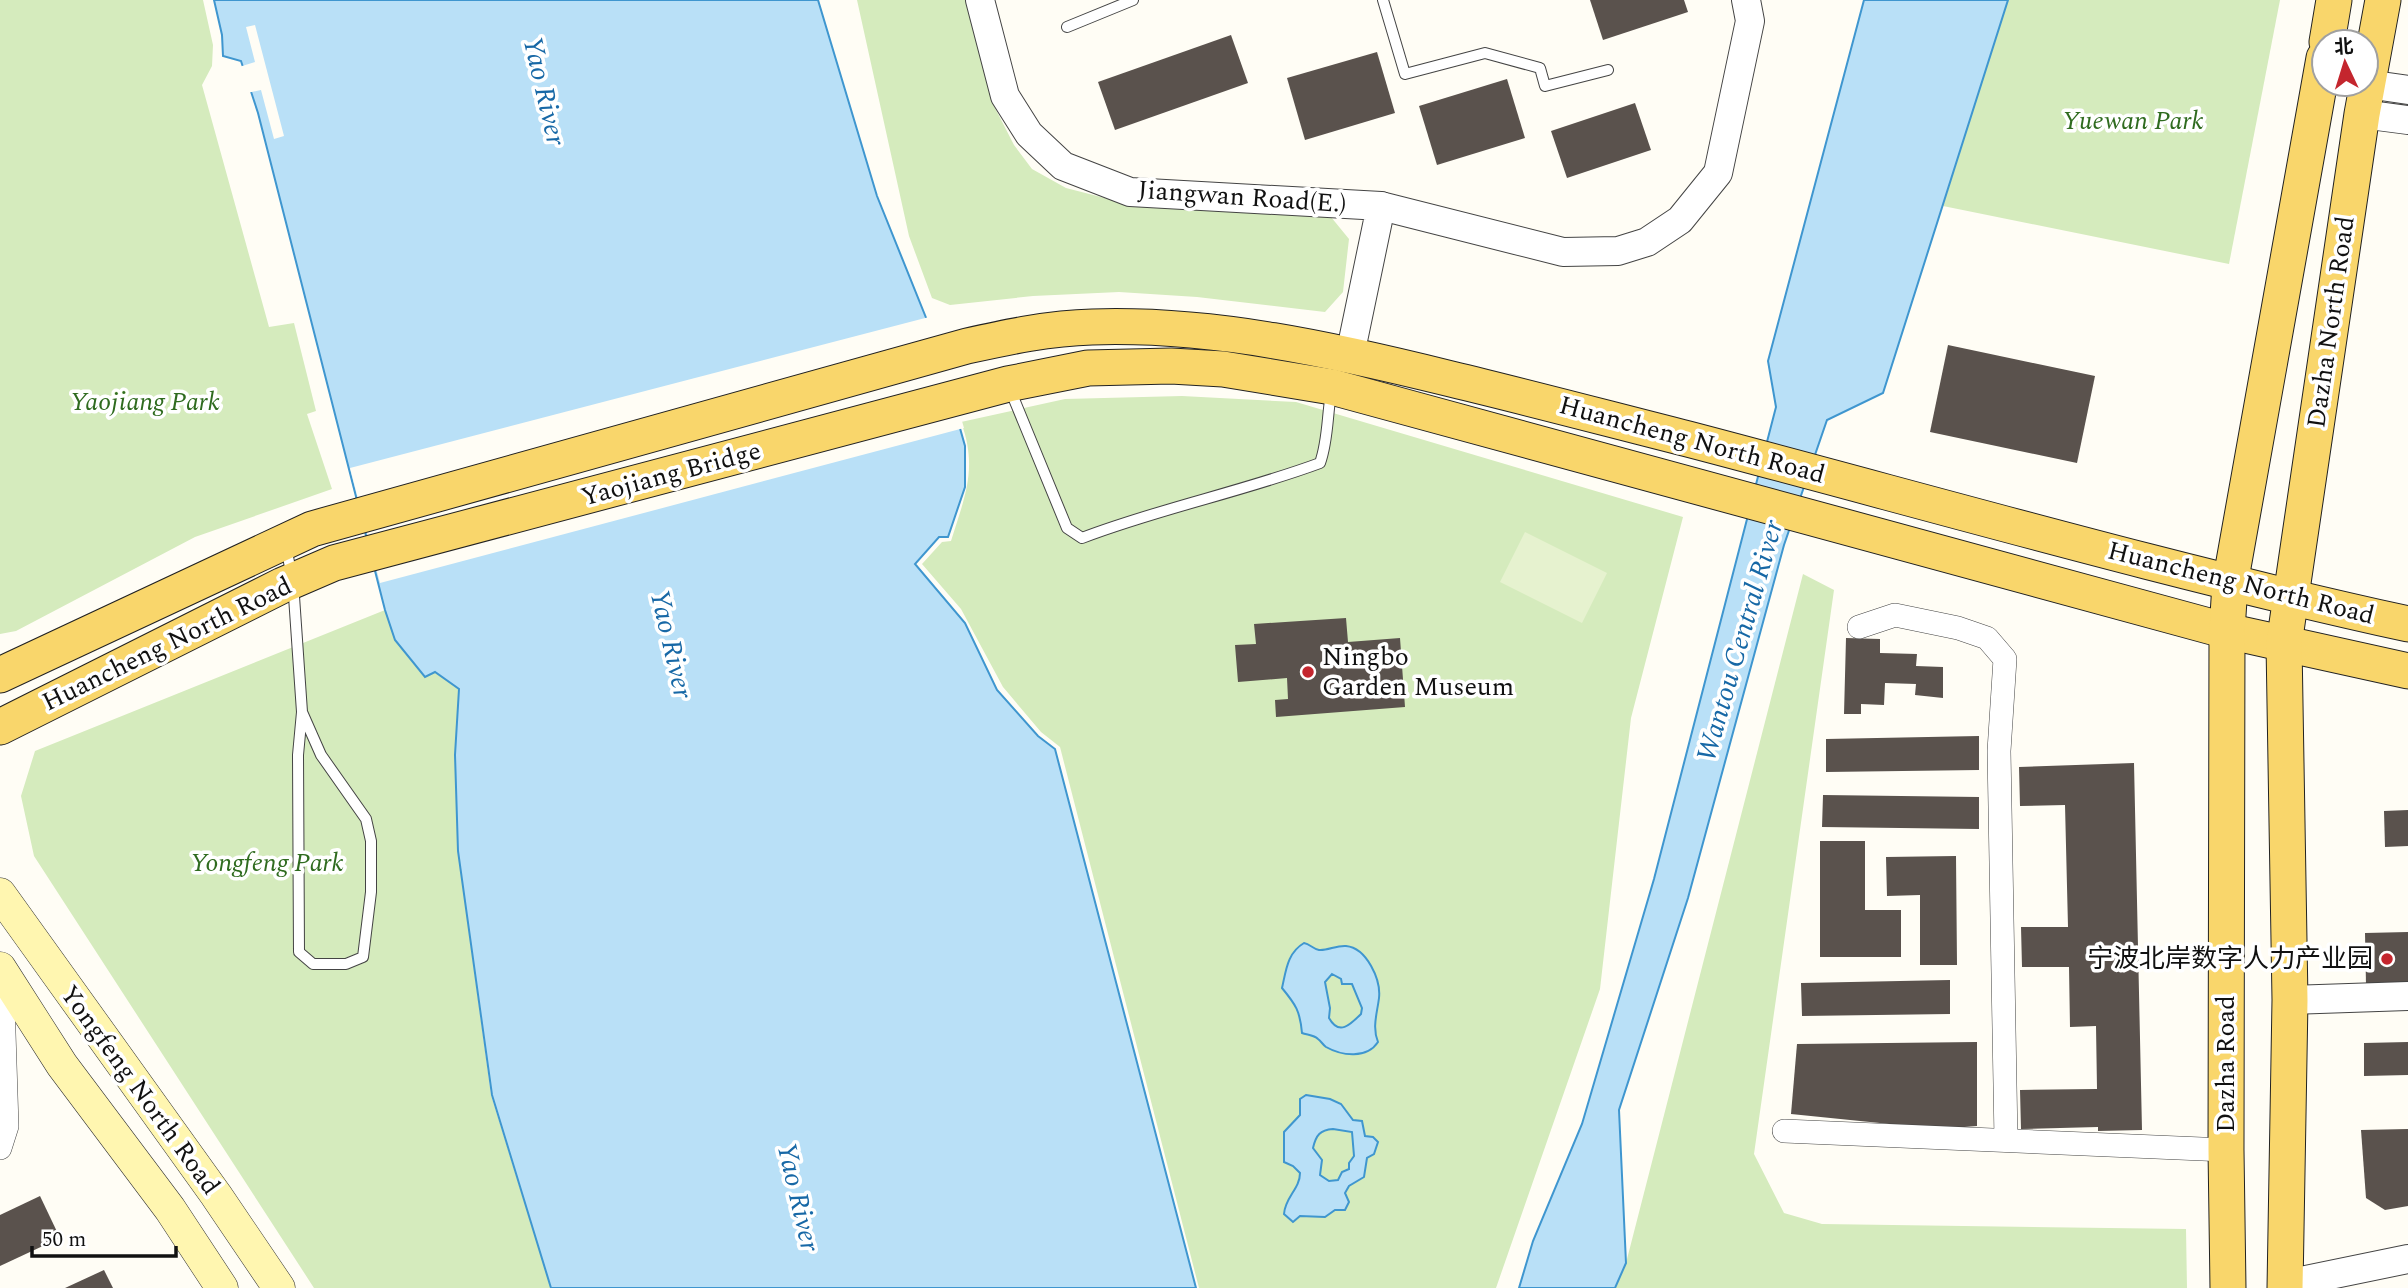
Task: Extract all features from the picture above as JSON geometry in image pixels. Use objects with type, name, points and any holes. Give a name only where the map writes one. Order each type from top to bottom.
[{"type":"main road","points":[[2329,28],[2334,0]]},
{"type":"main road","name":"Dazha North Road","points":[[2284,644],[2364,99],[2383,0]]},
{"type":"main road","name":"Dazha North Road","points":[[2227,631],[2230,584],[2317,98]]},
{"type":"main road","name":"Huancheng North Road","points":[[967,346],[1027,333],[1090,327],[1130,327],[1200,331],[1350,355],[1589,413],[1976,514],[2230,584],[2408,624]]},
{"type":"main road","name":"Yaojiang Bridge","points":[[286,540],[967,346]]},
{"type":"main road","name":"Huancheng North Road","points":[[1008,384],[1088,368],[1171,366],[1223,369],[1332,387],[2227,631],[2408,671]]},
{"type":"main road","name":"Yaojiang Bridge","points":[[334,563],[1008,384]]},
{"type":"main road","points":[[0,652],[218,556],[286,540]]},
{"type":"main road","name":"Huancheng North Road","points":[[0,675],[286,540]]},
{"type":"main road","name":"Huancheng North Road","points":[[0,727],[283,585],[334,563]]},
{"type":"main road","name":"Dazha Road","points":[[2227,631],[2228,1288]]},
{"type":"main road","points":[[2284,644],[2290,1000],[2286,1286]]},
{"type":"main road","name":"Yongfeng North Road","points":[[0,894],[216,1195],[279,1288]]},
{"type":"main road","name":"Yongfeng North Road","points":[[1,970],[62,1065],[170,1209],[222,1288]]},
{"type":"street","name":"Jiangwan Road(E.)","points":[[980,0],[1005,96],[1029,134],[1063,166],[1130,192],[1381,206],[1350,355]]},
{"type":"street","points":[[1381,206],[1563,252],[1618,251],[1647,242],[1680,220],[1718,173],[1750,21],[1746,0]]},
{"type":"street","points":[[2364,99],[2408,90]]},
{"type":"street","points":[[2364,99],[2408,120]]},
{"type":"street","points":[[1859,628],[1895,615],[1958,628],[1987,638],[2005,659],[1999,751],[2006,1140]]},
{"type":"street","points":[[0,1148],[7,1126],[1,970]]},
{"type":"street","points":[[2290,1000],[2408,996]]},
{"type":"street","points":[[1783,1131],[2226,1150]]},
{"type":"street","points":[[2286,1286],[2408,1259]]},
{"type":"lane","points":[[1067,27],[1133,0]]},
{"type":"lane","points":[[1383,0],[1405,74],[1485,53],[1540,68],[1545,86],[1608,70]]},
{"type":"lane","points":[[1008,384],[1067,528],[1082,538],[1112,526],[1286,476],[1320,463],[1326,447],[1326,421],[1332,387]]},
{"type":"lane","points":[[286,540],[293,582],[302,712],[298,755],[299,952],[313,964],[346,964],[363,957],[371,892],[372,841],[366,819],[321,755],[302,712]]},
{"type":"green space","name":"Yaojiang Park","points":[[0,0],[203,0],[213,45],[212,66],[202,85],[269,327],[294,323],[316,411],[307,414],[332,489],[195,537],[16,631],[0,634]]},
{"type":"green space","points":[[857,0],[966,0],[993,104],[1014,145],[1032,169],[1066,188],[1132,205],[1331,217],[1349,239],[1343,292],[1325,312],[1197,297],[1119,292],[1033,296],[950,305],[932,298],[909,236]]},
{"type":"green space","name":"Yuewan Park","points":[[2008,0],[2280,0],[2229,264],[1943,206]]},
{"type":"green space","points":[[1182,396],[1296,402],[1683,517],[1631,718],[1600,989],[1496,1288],[1199,1288],[1060,747],[1041,732],[1003,687],[961,609],[922,564],[942,542],[951,541],[965,496],[969,454],[961,422],[1065,399]]},
{"type":"green space","points":[[1525,532],[1607,573],[1582,623],[1500,582]]},
{"type":"green space","points":[[1803,574],[1834,590],[1754,1154],[1784,1213],[1822,1224],[2186,1229],[2187,1288],[1615,1288],[1626,1263]]},
{"type":"green space","name":"Yongfeng Park","points":[[385,610],[395,640],[459,689],[455,755],[458,851],[491,1095],[551,1288],[314,1288],[34,856],[21,796],[35,751]]},
{"type":"water","name":"Yao River","points":[[214,0],[818,0],[877,196],[935,340],[965,446],[965,487],[948,537],[939,537],[915,564],[965,623],[997,690],[1038,736],[1055,749],[1196,1288],[551,1288],[492,1095],[458,851],[455,755],[459,689],[435,672],[425,677],[395,640],[385,610],[258,113],[241,61],[223,56],[222,35]]},
{"type":"water","name":"Wantou Central River","points":[[1864,0],[2008,0],[1883,393],[1827,420],[1784,545],[1688,898],[1619,1110],[1626,1263],[1615,1288],[1519,1288],[1533,1241],[1582,1124],[1654,879],[1776,407],[1768,361]]},
{"type":"water","points":[[1304,943],[1319,950],[1346,946],[1354,948],[1366,959],[1375,974],[1379,991],[1375,1026],[1378,1042],[1373,1047],[1361,1053],[1347,1054],[1326,1047],[1315,1037],[1302,1033],[1296,1009],[1282,988],[1288,963],[1298,947]],"holes":[[[1332,974],[1341,979],[1342,984],[1352,984],[1362,1008],[1357,1018],[1341,1028],[1329,1018],[1325,982]]]},
{"type":"water","points":[[1306,1095],[1330,1099],[1341,1104],[1353,1120],[1362,1121],[1365,1136],[1373,1137],[1378,1142],[1374,1154],[1367,1158],[1364,1177],[1349,1186],[1345,1193],[1349,1202],[1345,1210],[1335,1210],[1325,1217],[1300,1216],[1293,1222],[1284,1214],[1298,1184],[1300,1173],[1284,1162],[1284,1132],[1300,1115],[1300,1099]],"holes":[[[1333,1129],[1352,1132],[1354,1156],[1349,1163],[1349,1169],[1342,1172],[1338,1180],[1329,1181],[1320,1175],[1322,1160],[1313,1148],[1316,1140],[1322,1132]]]},
{"type":"pier","points":[[255,25],[284,136],[274,139],[261,90],[247,93],[239,67],[255,62],[246,27]]},
{"type":"pier","points":[[929,317],[964,428],[380,583],[350,468]]},
{"type":"building","points":[[1590,0],[1684,0],[1688,12],[1603,40]]},
{"type":"building","points":[[1231,35],[1248,83],[1115,130],[1098,82]]},
{"type":"building","points":[[1377,52],[1395,113],[1305,140],[1287,78]]},
{"type":"building","points":[[1507,79],[1525,138],[1437,165],[1419,106]]},
{"type":"building","points":[[1635,103],[1651,150],[1567,178],[1551,131]]},
{"type":"building","points":[[1948,345],[2095,376],[2077,463],[1930,432]]},
{"type":"building","points":[[1346,618],[1348,642],[1400,638],[1405,707],[1276,717],[1275,700],[1288,699],[1287,678],[1238,682],[1235,645],[1256,644],[1254,624]]},
{"type":"building","points":[[1846,638],[1880,639],[1880,653],[1917,654],[1916,666],[1943,667],[1943,698],[1915,695],[1916,684],[1885,683],[1884,705],[1861,704],[1861,714],[1844,714]]},
{"type":"building","points":[[1979,736],[1979,770],[1826,772],[1826,739]]},
{"type":"building","points":[[2134,763],[2142,1130],[2098,1131],[2098,1127],[2021,1129],[2020,1090],[2097,1089],[2096,1026],[2070,1027],[2069,967],[2022,967],[2021,927],[2068,927],[2065,805],[2020,806],[2019,767]]},
{"type":"building","points":[[1823,795],[1979,797],[1979,829],[1822,827]]},
{"type":"building","points":[[2408,810],[2408,846],[2385,847],[2384,811]]},
{"type":"building","points":[[1820,841],[1865,841],[1865,910],[1901,910],[1901,957],[1820,957]]},
{"type":"building","points":[[1956,856],[1957,965],[1920,965],[1920,895],[1887,896],[1886,857]]},
{"type":"building","name":"宁波北岸数字人力产业园","points":[[2408,932],[2408,984],[2366,985],[2365,933]]},
{"type":"building","points":[[1950,980],[1950,1014],[1802,1016],[1801,983]]},
{"type":"building","points":[[1977,1042],[1977,1126],[1939,1129],[1791,1114],[1797,1044]]},
{"type":"building","points":[[2408,1042],[2408,1075],[2364,1076],[2364,1043]]},
{"type":"building","points":[[2408,1129],[2408,1206],[2385,1210],[2366,1198],[2361,1130]]},
{"type":"building","points":[[40,1196],[60,1238],[0,1266],[0,1215]]},
{"type":"building","points":[[104,1270],[113,1288],[65,1288]]},
{"type":"place","name":"Ningbo Garden Museum","points":[[1308,672]]},
{"type":"place","name":"宁波北岸数字人力产业园","points":[[2387,959]]}]
